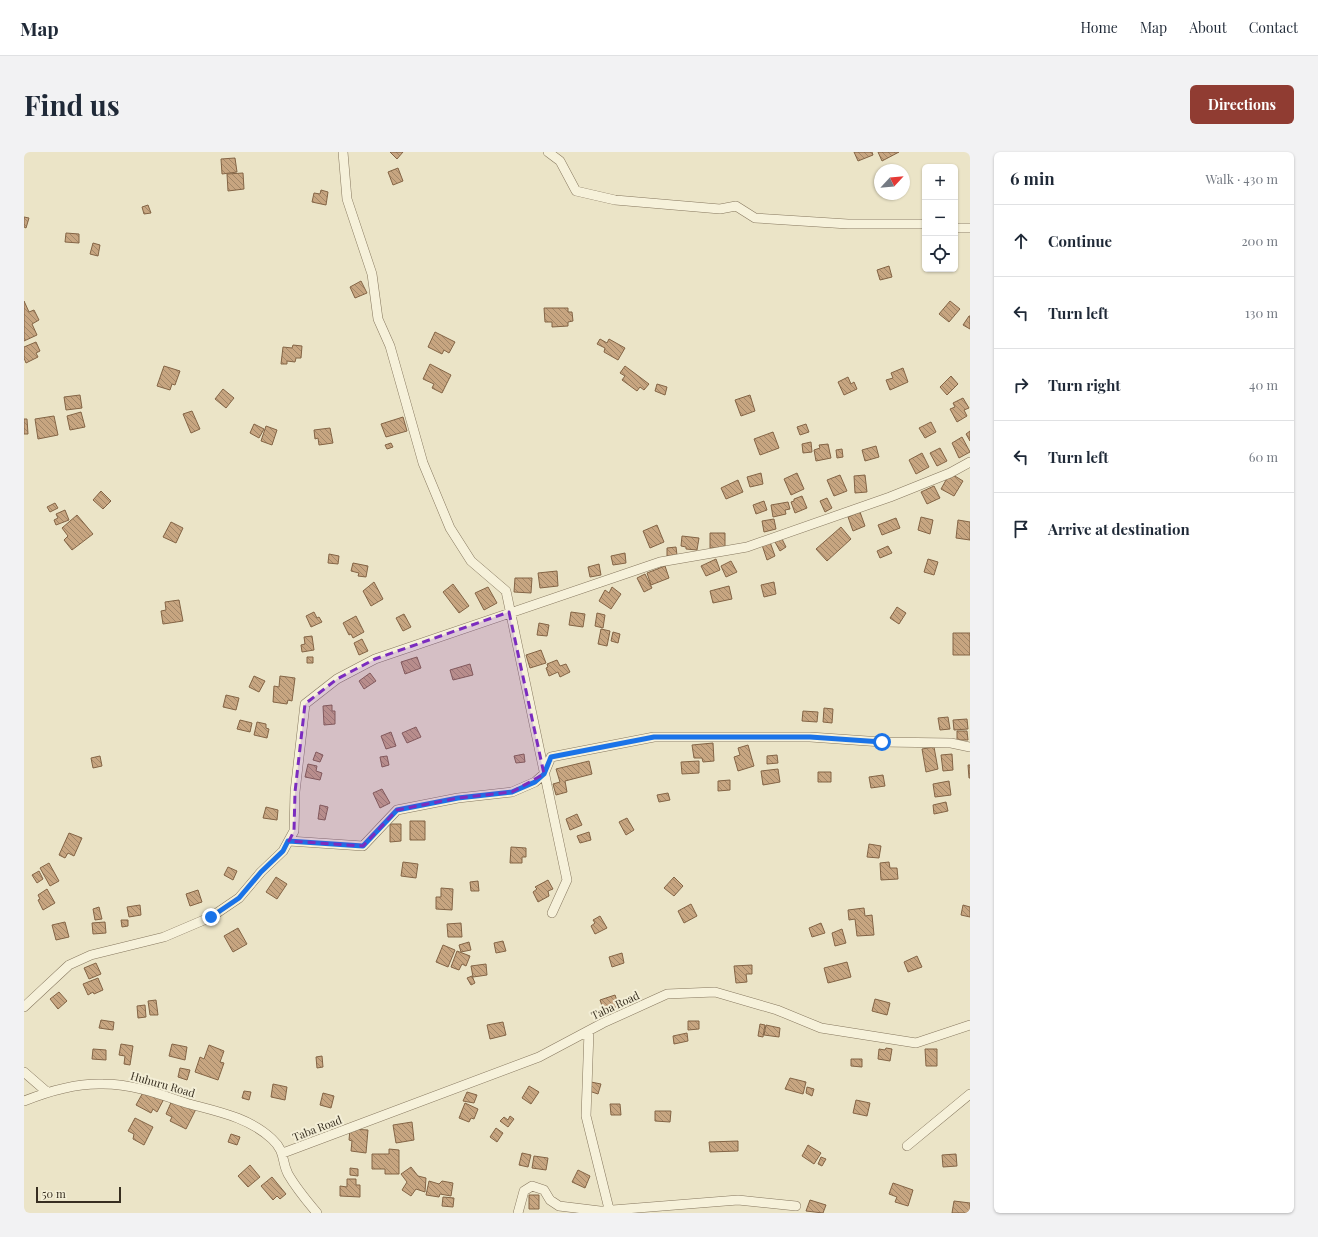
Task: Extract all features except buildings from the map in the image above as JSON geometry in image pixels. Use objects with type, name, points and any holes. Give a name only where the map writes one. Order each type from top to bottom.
[{"type":"street","points":[[343,152],[347,199],[372,274],[378,319],[390,346],[423,464],[450,528],[471,561],[506,591],[509,612],[567,880],[552,912]]},
{"type":"street","points":[[548,152],[560,161],[576,191],[615,200],[720,209],[736,206],[755,218],[848,224],[922,224]]},
{"type":"street","points":[[958,228],[970,228]]},
{"type":"street","points":[[24,1007],[69,965],[91,954],[164,937],[211,917],[239,898],[261,872],[283,851],[294,831],[295,792],[305,704],[337,679],[374,659],[660,562],[746,547],[890,497],[950,474],[970,462]]},
{"type":"street","points":[[288,841],[363,846],[397,810],[458,798],[512,792],[535,782],[544,774],[551,757],[654,737],[810,737],[882,742],[951,743],[970,747]]},
{"type":"street","name":"Taba Road","points":[[283,1153],[539,1057],[589,1031],[667,994],[715,992],[777,1010],[821,1028],[916,1043],[970,1025]]},
{"type":"street","points":[[589,1031],[586,1116],[610,1211]]},
{"type":"street","points":[[24,1072],[46,1092]]},
{"type":"street","name":"Huhuru Road","points":[[24,1101],[46,1092],[102,1084],[129,1085],[239,1119],[260,1129],[272,1139],[283,1153]]},
{"type":"street","points":[[907,1146],[970,1094]]},
{"type":"street","points":[[283,1153],[287,1172],[297,1189],[316,1213]]},
{"type":"street","points":[[518,1213],[524,1190],[532,1186],[544,1190],[550,1200],[559,1206],[600,1211],[738,1200],[796,1206]]},
{"type":"highlighted area","points":[[509,612],[544,774],[512,792],[458,798],[397,810],[363,846],[289,841],[294,831],[295,792],[305,704],[337,679],[375,659]]},
{"type":"route","points":[[211,917],[239,898],[261,872],[283,851],[288,841],[363,846],[397,810],[458,798],[512,792],[535,782],[544,774],[551,757],[654,737],[810,737],[882,742]]}]
